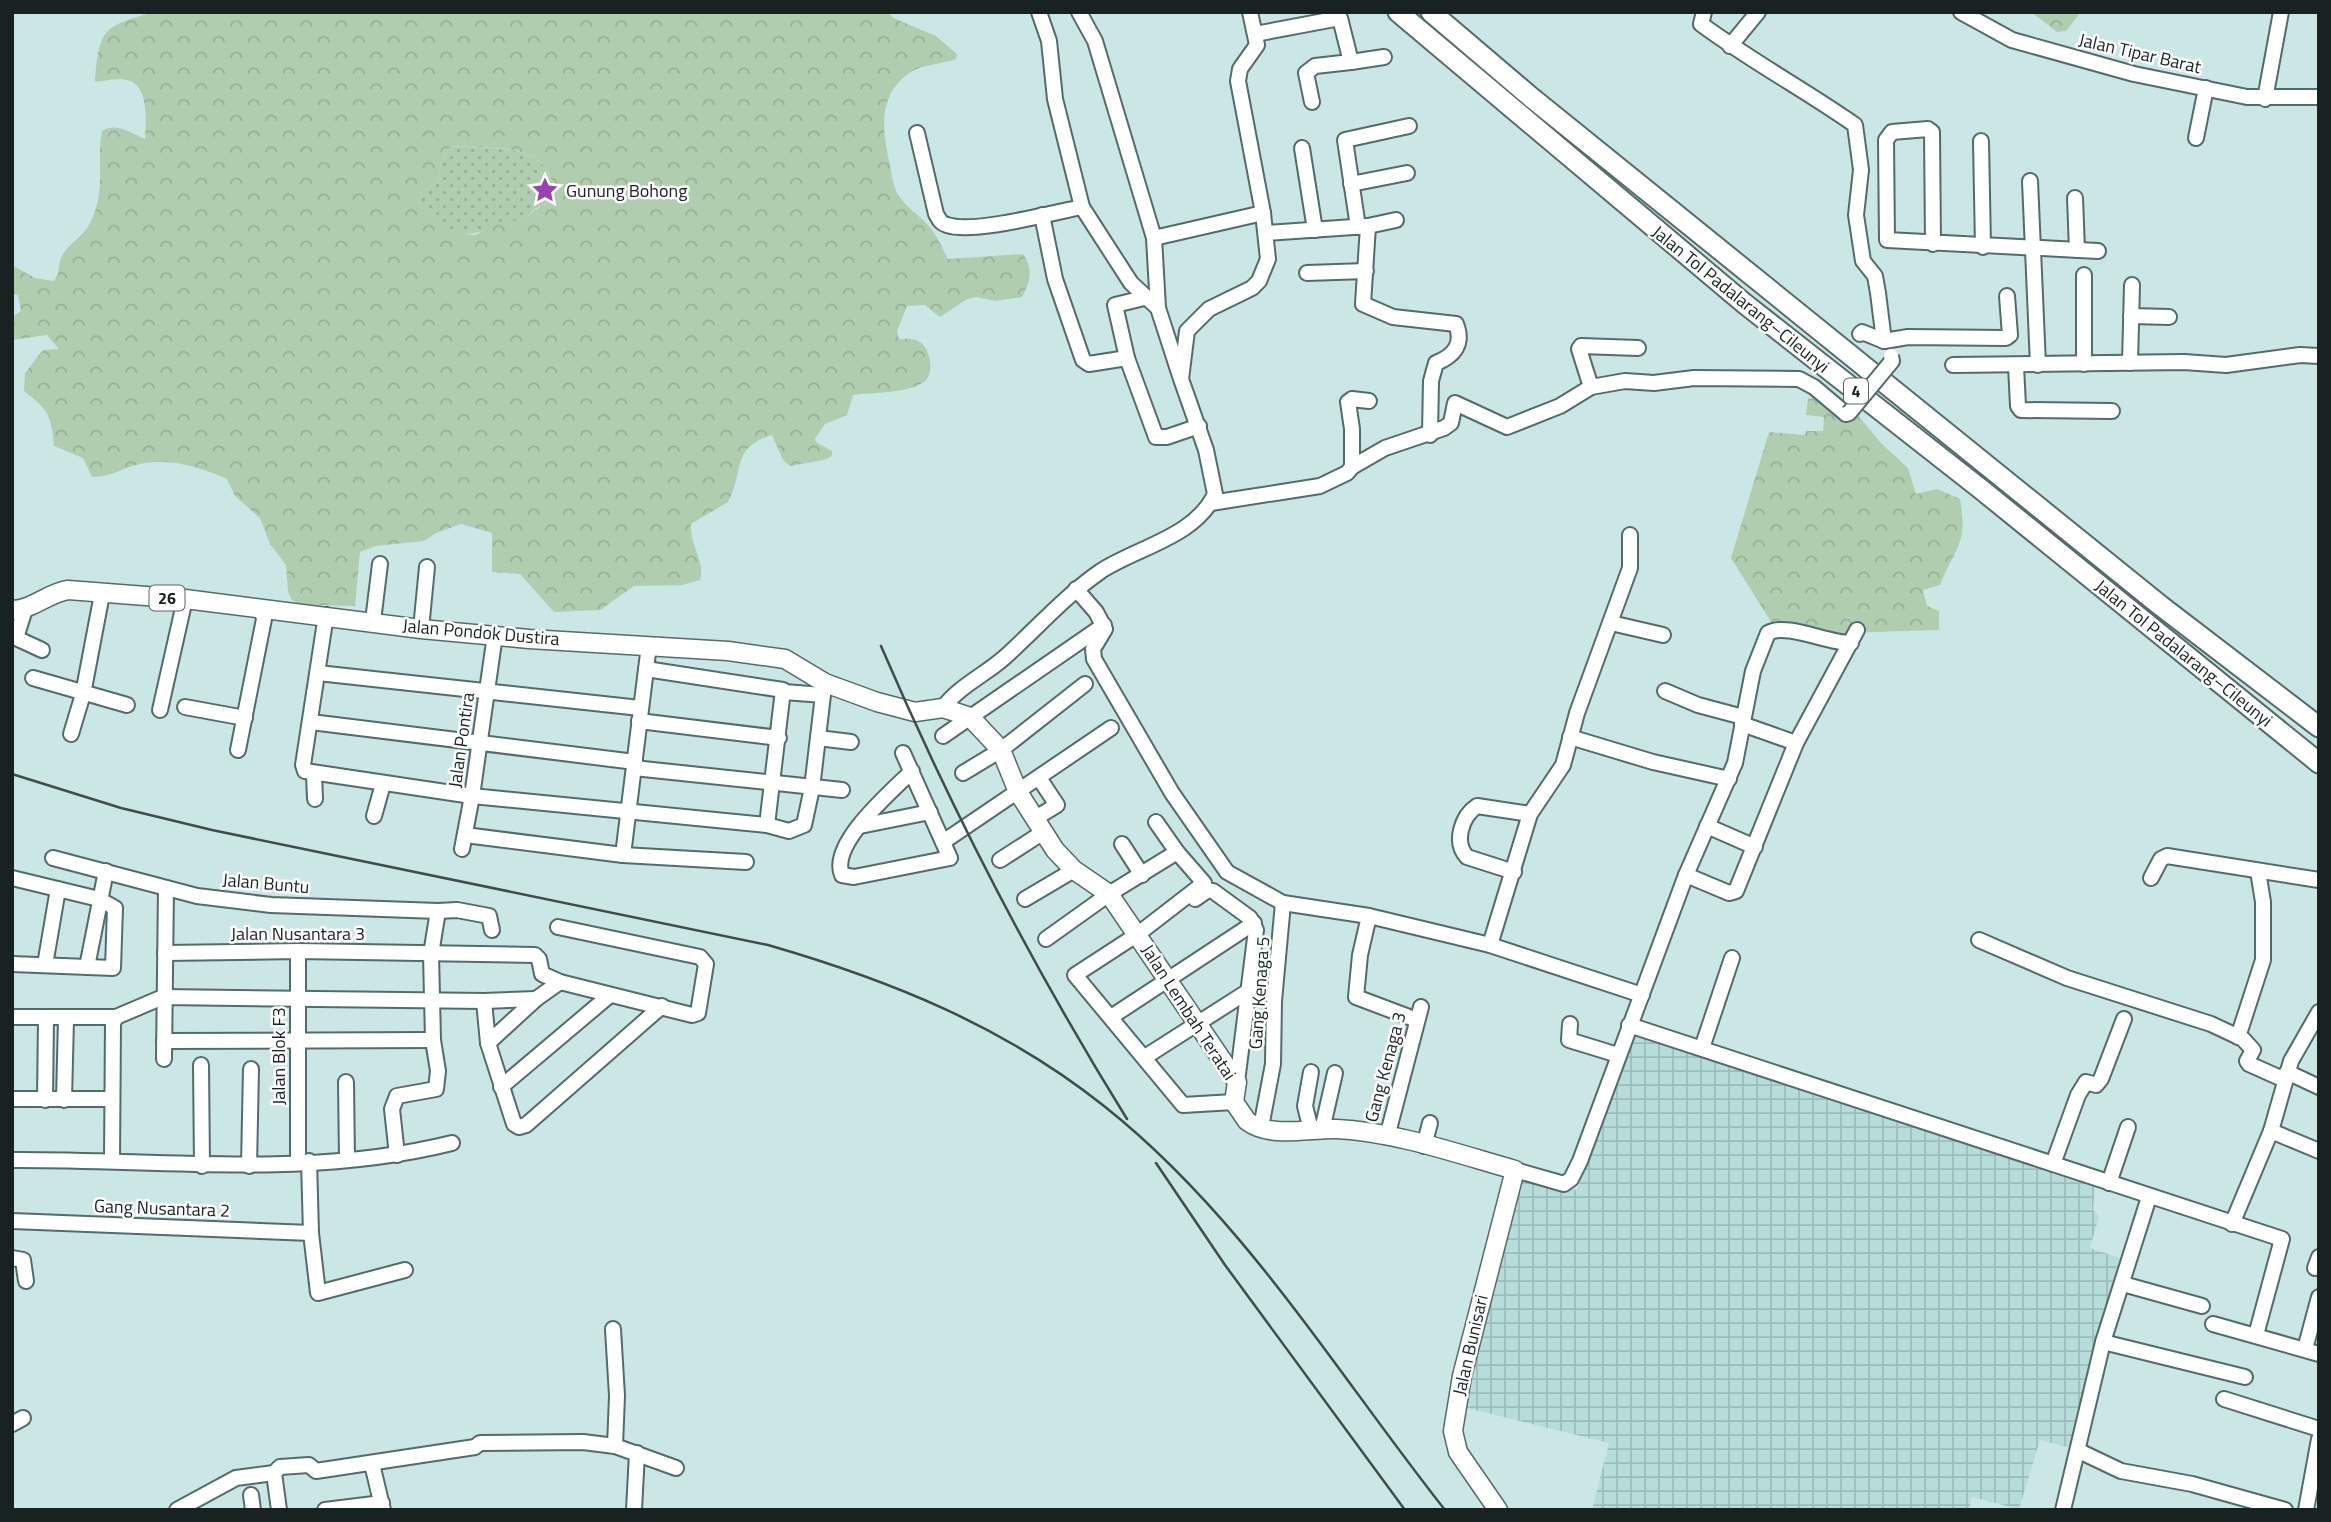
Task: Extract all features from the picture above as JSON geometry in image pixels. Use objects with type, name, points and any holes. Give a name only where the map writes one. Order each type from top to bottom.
[{"type":"highway","name":"Jalan Tol Padalarang–Cileunyi","points":[[1398,12],[1745,304],[1982,490],[2319,763]]},
{"type":"highway","name":"Jalan Tol Padalarang–Cileunyi","points":[[1431,12],[1532,98],[2161,606],[2319,727]]},
{"type":"main road","name":"Jalan Pondok Dustira","points":[[18,609],[68,590],[185,598],[421,629],[649,645],[785,659],[825,684],[877,702],[915,712],[943,708]]},
{"type":"main road","name":"Jalan Lembah Teratai","points":[[943,708],[970,717],[1001,750],[1018,792],[1038,826],[1074,870],[1109,894],[1237,1082],[1234,1102],[1247,1121],[1261,1127]]},
{"type":"main road","points":[[1261,1127],[1387,1137],[1515,1170]]},
{"type":"main road","name":"Jalan Bunisari","points":[[1498,1510],[1458,1452],[1453,1431],[1462,1376],[1515,1170]]},
{"type":"street","points":[[1039,12],[1049,41],[1055,99],[1082,207],[1103,243],[1144,298],[1158,307]]},
{"type":"street","points":[[943,708],[952,695],[1006,656],[1076,589],[1104,569],[1191,524],[1211,503],[1215,485],[1199,426],[1158,307],[1154,238],[1095,41],[1079,12]]},
{"type":"street","points":[[1181,379],[1187,331],[1209,309],[1252,288],[1259,281],[1268,259],[1264,213],[1238,81],[1240,69],[1257,45],[1250,12]]},
{"type":"street","points":[[1704,12],[1701,24],[1730,46],[1855,125],[1861,170],[1856,215],[1863,261],[1875,276],[1884,341]]},
{"type":"street","points":[[1730,46],[1758,12]]},
{"type":"street","name":"Jalan Tipar Barat","points":[[1961,12],[2018,42],[2134,74],[2265,99],[2319,97]]},
{"type":"street","points":[[2265,99],[2281,12]]},
{"type":"street","points":[[1255,34],[1338,18],[1346,34],[1351,62]]},
{"type":"street","points":[[1312,102],[1306,72],[1315,65],[1384,57]]},
{"type":"street","points":[[2196,138],[2206,88]]},
{"type":"street","points":[[1409,126],[1345,140],[1351,184],[1363,226],[1367,271],[1361,299],[1367,308],[1393,317],[1453,321],[1457,327],[1457,349],[1449,359],[1436,363],[1432,374],[1430,435]]},
{"type":"street","points":[[1933,244],[1932,132],[1928,129],[1892,132],[1886,140],[1884,237],[1889,241],[1933,244],[1983,247],[2098,251]]},
{"type":"street","points":[[917,133],[940,222],[970,227],[1082,207]]},
{"type":"street","points":[[1981,141],[1983,247]]},
{"type":"street","points":[[1303,148],[1315,230]]},
{"type":"street","points":[[1351,184],[1407,173]]},
{"type":"street","points":[[2030,181],[2038,365]]},
{"type":"street","points":[[2074,198],[2077,250]]},
{"type":"street","points":[[1154,238],[1264,213]]},
{"type":"street","points":[[1042,215],[1055,279],[1083,360],[1089,364],[1127,358]]},
{"type":"street","points":[[1267,233],[1363,226],[1396,220]]},
{"type":"street","points":[[1307,273],[1367,271]]},
{"type":"street","points":[[2084,275],[2084,363]]},
{"type":"street","points":[[2130,363],[2132,285]]},
{"type":"street","points":[[1211,503],[1320,486],[1347,473],[1352,467],[1384,448],[1430,435],[1451,424],[1455,403],[1501,425],[1514,426],[1560,406],[1591,387],[1625,381],[1654,383],[1694,378],[1799,379],[1849,414],[1892,361],[1891,356],[1860,332],[1884,341],[1909,337],[2006,338],[2010,335],[2007,296]]},
{"type":"street","points":[[1144,298],[1115,305],[1127,358],[1156,437],[1167,437],[1199,426]]},
{"type":"street","points":[[2131,316],[2169,317]]},
{"type":"street","points":[[1591,387],[1579,348],[1638,348]]},
{"type":"street","points":[[1954,365],[2227,365],[2300,355],[2319,356]]},
{"type":"street","points":[[2016,366],[2018,406],[2021,410],[2112,411]]},
{"type":"street","points":[[1352,467],[1352,429],[1348,402],[1352,399],[1369,401]]},
{"type":"street","points":[[1490,945],[1530,814],[1558,776],[1630,568],[1630,535]]},
{"type":"street","points":[[373,621],[380,564]]},
{"type":"street","points":[[421,629],[427,567]]},
{"type":"street","points":[[1076,589],[1104,625]]},
{"type":"street","points":[[71,734],[83,694],[102,594]]},
{"type":"street","points":[[160,710],[185,598]]},
{"type":"street","points":[[238,750],[264,619],[261,608]]},
{"type":"street","points":[[18,609],[16,638],[42,650]]},
{"type":"street","points":[[326,615],[303,767],[305,771],[472,796],[767,825],[789,831],[804,825],[812,788],[823,695],[784,692],[775,687],[646,669]]},
{"type":"street","points":[[1611,623],[1663,635]]},
{"type":"street","points":[[943,736],[1037,668],[1104,625]]},
{"type":"street","points":[[1104,625],[1093,649],[1094,659],[1172,793],[1227,872],[1283,904],[1368,916],[1490,945],[1642,995]]},
{"type":"street","points":[[1515,1170],[1560,1183],[1571,1179],[1686,875],[1729,779],[1753,671],[1768,634],[1773,630],[1788,631],[1836,643],[1854,636],[1796,743],[1755,847],[1733,893],[1686,875]]},
{"type":"street","name":"Jalan Pontira","points":[[495,635],[463,842],[623,855]]},
{"type":"street","points":[[649,645],[623,855],[746,862]]},
{"type":"street","points":[[318,673],[487,690],[779,738]]},
{"type":"street","points":[[33,678],[127,705]]},
{"type":"street","points":[[963,773],[1001,750],[1085,684]]},
{"type":"street","points":[[1665,691],[1796,743]]},
{"type":"street","points":[[767,825],[784,692]]},
{"type":"street","points":[[185,707],[245,718]]},
{"type":"street","points":[[311,722],[842,790]]},
{"type":"street","points":[[943,842],[1111,728]]},
{"type":"street","points":[[1570,737],[1653,762],[1729,779]]},
{"type":"street","points":[[818,738],[851,742]]},
{"type":"street","points":[[903,753],[912,771],[950,858],[844,876],[840,869],[841,855],[859,826],[912,771]]},
{"type":"street","points":[[314,774],[315,799]]},
{"type":"street","points":[[1000,860],[1057,805],[1039,778]]},
{"type":"street","points":[[374,816],[383,784]]},
{"type":"street","points":[[1514,872],[1467,857],[1460,845],[1462,828],[1469,811],[1477,806],[1530,814]]},
{"type":"street","points":[[859,826],[930,813]]},
{"type":"street","points":[[1140,936],[1209,878],[1177,852],[1156,822]]},
{"type":"street","points":[[1707,826],[1755,847]]},
{"type":"street","points":[[1122,844],[1142,875]]},
{"type":"street","points":[[1046,939],[1109,894],[1177,852]]},
{"type":"street","points":[[2151,878],[2161,859],[2167,856],[2319,880]]},
{"type":"street","name":"Jalan Buntu","points":[[53,858],[197,896],[271,905],[457,910],[489,916],[492,930]]},
{"type":"street","points":[[1025,899],[1074,870]]},
{"type":"street","points":[[2238,1037],[2263,960],[2263,902],[2258,871]]},
{"type":"street","points":[[87,967],[106,872]]},
{"type":"street","points":[[12,894],[14,878],[99,899],[115,906],[114,967],[12,964]]},
{"type":"street","points":[[164,1059],[166,888]]},
{"type":"street","points":[[45,965],[58,889]]},
{"type":"street","points":[[1234,1102],[1183,1105],[1075,975],[1140,936],[1208,890],[1254,923],[1256,930],[1237,1082]]},
{"type":"street","name":"Gang Kenaga 5","points":[[1261,1127],[1273,1064],[1274,1002],[1283,904]]},
{"type":"street","points":[[397,1155],[394,1101],[402,1094],[436,1089],[438,1071],[433,1040],[431,954],[438,911]]},
{"type":"street","name":"Gang Kenaga 3","points":[[1368,916],[1360,955],[1357,998],[1419,1014],[1387,1137]]},
{"type":"street","points":[[1111,1017],[1254,923]]},
{"type":"street","points":[[488,1043],[536,999],[560,982],[692,1015],[698,1013],[706,964],[700,957],[558,927]]},
{"type":"street","points":[[1979,940],[2067,978],[2199,1019],[2238,1037],[2253,1050],[2247,1060],[2249,1063],[2319,1087]]},
{"type":"street","name":"Jalan Nusantara 3","points":[[165,953],[298,951],[535,956],[539,959],[542,974],[560,982]]},
{"type":"street","name":"Jalan Blok F3","points":[[298,951],[297,1040],[303,1161],[318,1293],[405,1270]]},
{"type":"street","points":[[1702,1048],[1732,958]]},
{"type":"street","points":[[1144,1057],[1250,990]]},
{"type":"street","points":[[501,1087],[610,995]]},
{"type":"street","points":[[12,1017],[116,1017],[163,997],[432,998],[484,1001],[536,999]]},
{"type":"street","points":[[484,1001],[488,1043],[514,1124],[519,1127],[526,1125],[662,1006]]},
{"type":"street","points":[[112,1160],[113,1023],[116,1017]]},
{"type":"street","points":[[45,1100],[46,1018]]},
{"type":"street","points":[[64,1100],[66,1018]]},
{"type":"street","points":[[2053,1164],[2078,1095],[2086,1082],[2096,1084],[2101,1079],[2124,1019]]},
{"type":"street","points":[[2232,1224],[2271,1131],[2297,1046],[2317,1021]]},
{"type":"street","points":[[1570,1024],[1566,1037],[1569,1040],[1618,1055]]},
{"type":"street","points":[[1629,1025],[2282,1241],[2256,1335]]},
{"type":"street","points":[[164,1041],[433,1040]]},
{"type":"street","points":[[201,1065],[202,1166]]},
{"type":"street","points":[[249,1166],[251,1069]]},
{"type":"street","points":[[1311,1072],[1305,1106],[1316,1130]]},
{"type":"street","points":[[1316,1130],[1335,1073]]},
{"type":"street","points":[[346,1082],[346,1160]]},
{"type":"street","points":[[12,1099],[111,1099]]},
{"type":"street","points":[[1424,1146],[1430,1123]]},
{"type":"street","points":[[2109,1183],[2128,1127]]},
{"type":"street","points":[[2271,1131],[2319,1151]]},
{"type":"street","points":[[12,1160],[112,1160],[249,1166],[397,1155],[452,1143]]},
{"type":"street","points":[[2063,1510],[2103,1342],[2149,1197]]},
{"type":"street","name":"Gang Nusantara 2","points":[[12,1221],[311,1233]]},
{"type":"street","points":[[12,1258],[23,1260],[26,1281]]},
{"type":"street","points":[[2123,1284],[2202,1306]]},
{"type":"street","points":[[2213,1324],[2312,1351],[2319,1297]]},
{"type":"street","points":[[613,1329],[617,1396],[615,1446]]},
{"type":"street","points":[[2103,1342],[2245,1377]]},
{"type":"street","points":[[2224,1399],[2319,1429]]},
{"type":"street","points":[[2308,1509],[2319,1439]]},
{"type":"street","points":[[177,1510],[236,1478],[274,1473],[280,1467],[309,1465],[316,1471],[475,1447],[481,1443],[583,1442],[615,1446],[676,1468]]},
{"type":"street","points":[[2079,1451],[2121,1471],[2192,1485],[2285,1510]]},
{"type":"street","points":[[634,1510],[637,1453]]},
{"type":"street","points":[[325,1510],[382,1506],[372,1464]]},
{"type":"street","points":[[274,1473],[279,1510]]},
{"type":"shaded area","points":[[1640,1033],[2095,1185],[2093,1210],[2099,1216],[2090,1248],[2126,1260],[2075,1449],[2040,1440],[2019,1509],[1972,1497],[1969,1510],[1592,1510],[1609,1443],[1463,1407],[1523,1178],[1577,1190],[1627,1041]]},
{"type":"green space","points":[[153,12],[888,12],[893,18],[936,36],[957,54],[956,59],[911,72],[892,91],[887,102],[885,139],[897,192],[932,230],[948,259],[1023,254],[1029,265],[1029,281],[1022,297],[996,301],[976,297],[967,299],[940,317],[925,305],[907,306],[897,331],[899,339],[914,339],[925,347],[930,359],[928,378],[908,389],[853,395],[847,415],[825,424],[815,439],[817,443],[832,451],[832,456],[790,466],[783,460],[772,435],[750,447],[744,454],[728,502],[691,524],[692,538],[701,567],[700,580],[682,585],[634,586],[600,610],[554,612],[520,574],[492,572],[492,533],[461,524],[436,533],[424,541],[376,546],[360,552],[355,606],[301,605],[292,600],[288,592],[286,565],[270,544],[260,518],[235,496],[227,479],[195,467],[163,462],[140,464],[92,477],[83,458],[54,446],[52,427],[47,414],[24,391],[25,373],[43,350],[59,349],[47,335],[12,340],[12,317],[21,311],[18,295],[12,294],[12,265],[35,278],[54,281],[62,256],[87,228],[95,211],[100,188],[102,131],[118,128],[145,139],[145,106],[136,85],[122,79],[95,82],[99,50],[107,32],[123,22]],"holes":[[[450,146],[501,148],[531,156],[543,165],[551,179],[555,198],[533,211],[527,218],[496,225],[475,235],[446,232],[421,207],[418,199],[423,191],[438,182],[441,163]]]},
{"type":"green space","points":[[2031,12],[2081,12],[2066,31],[2057,32]]},
{"type":"green space","points":[[450,146],[501,149],[531,156],[543,165],[551,178],[555,198],[533,210],[527,218],[477,233],[446,233],[421,207],[418,199],[423,191],[438,182],[441,163]]},
{"type":"green space","points":[[1820,397],[1856,413],[1881,443],[1908,468],[1916,494],[1937,489],[1960,499],[1963,526],[1959,544],[1940,585],[1923,590],[1927,606],[1939,611],[1939,630],[1814,634],[1773,625],[1731,558],[1769,432],[1805,435],[1806,431],[1823,431],[1824,417],[1806,415],[1808,399]]},
{"type":"railway","points":[[881,646],[936,768],[995,887],[1058,1004],[1127,1119]]},
{"type":"railway","points":[[12,774],[121,808],[212,830],[768,945],[901,990],[986,1029],[1066,1078],[1104,1106],[1154,1149],[1201,1196],[1286,1298],[1445,1510]]},
{"type":"railway","points":[[1156,1163],[1225,1265],[1405,1510]]},
{"type":"place","name":"Gunung Bohong","points":[[545,190]]}]
